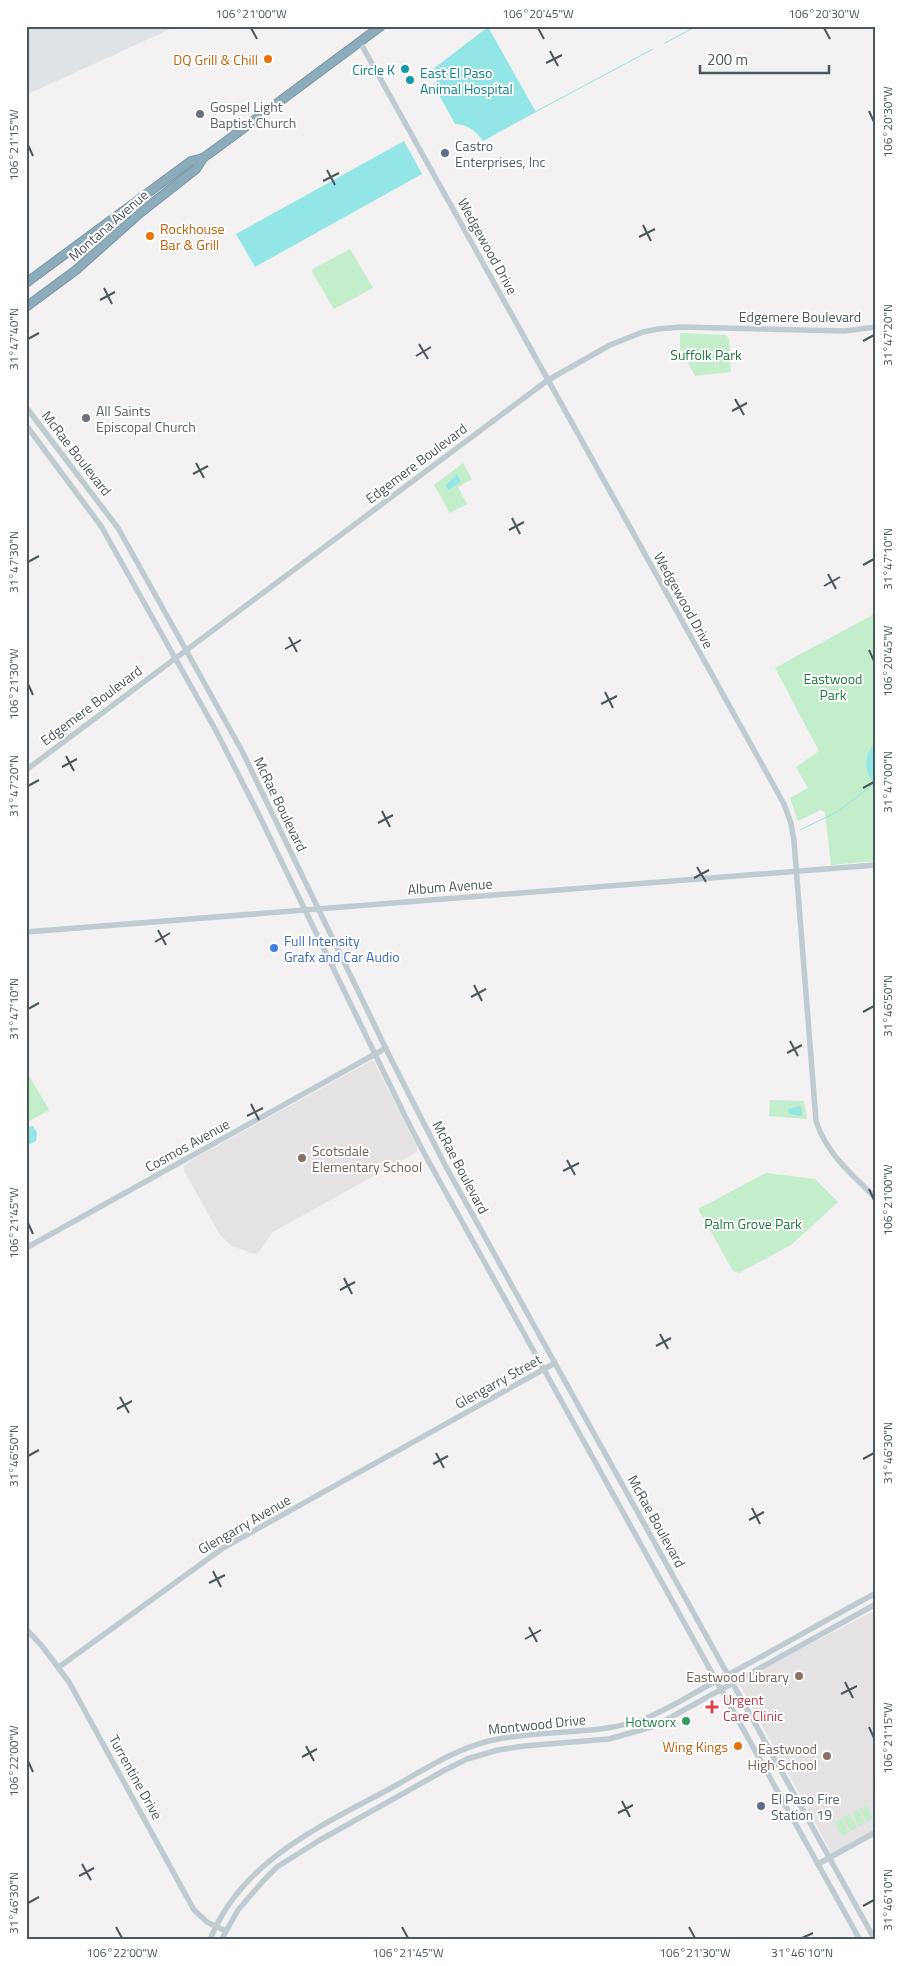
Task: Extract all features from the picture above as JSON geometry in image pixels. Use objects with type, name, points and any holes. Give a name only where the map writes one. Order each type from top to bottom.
[{"type":"highway","name":"Montana Avenue","points":[[26,283],[191,161],[203,158],[381,26]]},
{"type":"highway","name":"Montana Avenue","points":[[26,307],[76,270],[140,213],[196,170],[203,158]]},
{"type":"main road","name":"Wedgewood Drive","points":[[360,42],[781,798],[793,832],[816,1121],[825,1142],[834,1155],[876,1198]]},
{"type":"main road","name":"Edgemere Boulevard","points":[[26,770],[548,380],[610,345],[643,332],[685,327],[844,331],[876,328]]},
{"type":"main road","name":"McRae Boulevard","points":[[26,407],[118,528],[186,650],[242,752],[445,1165],[875,1940]]},
{"type":"main road","name":"McRae Boulevard","points":[[26,425],[101,526],[176,658],[236,769],[420,1146],[745,1729],[860,1940]]},
{"type":"main road","name":"Album Avenue","points":[[26,932],[876,865]]},
{"type":"main road","points":[[331,963],[343,958]]},
{"type":"main road","name":"Cosmos Avenue","points":[[26,1248],[386,1048]]},
{"type":"main road","name":"Glengarry Street","points":[[453,1421],[556,1364]]},
{"type":"main road","name":"Glengarry Avenue","points":[[59,1667],[212,1554],[453,1421]]},
{"type":"main road","name":"Montwood Drive","points":[[210,1940],[215,1927],[239,1890],[276,1855],[308,1834],[444,1758],[468,1747],[499,1738],[621,1726],[657,1714],[876,1593]]},
{"type":"main road","name":"Montwood Drive","points":[[221,1940],[238,1910],[262,1881],[289,1858],[467,1759],[511,1747],[585,1742],[623,1736],[655,1726],[876,1604]]},
{"type":"main road","name":"Turrentine Drive","points":[[26,1629],[59,1667],[77,1697],[194,1910],[215,1927],[226,1931]]},
{"type":"main road","points":[[745,1729],[754,1724]]},
{"type":"main road","points":[[780,1793],[790,1788]]},
{"type":"main road","points":[[818,1864],[876,1832]]},
{"type":"shaded area","points":[[26,26],[177,26],[26,95]]},
{"type":"shaded area","name":"Scotsdale Elementary School","points":[[371,1061],[374,1062],[417,1147],[417,1152],[273,1232],[258,1253],[254,1254],[232,1246],[220,1235],[184,1171],[184,1167],[190,1161]]},
{"type":"shaded area","name":"Eastwood High School","points":[[876,1610],[876,1832],[833,1856],[738,1681]]},
{"type":"green space","points":[[350,249],[373,288],[334,309],[312,272],[313,269]]},
{"type":"green space","name":"Suffolk Park","points":[[680,333],[726,335],[729,339],[731,372],[695,376],[680,348]]},
{"type":"green space","points":[[463,463],[472,479],[458,487],[467,504],[450,513],[434,485]]},
{"type":"green space","name":"Eastwood Park","points":[[876,613],[876,861],[831,865],[825,813],[821,810],[798,821],[790,798],[808,788],[796,767],[819,751],[775,668]]},
{"type":"green space","points":[[26,1070],[49,1110],[26,1123]]},
{"type":"green space","points":[[770,1100],[804,1101],[807,1119],[769,1116]]},
{"type":"green space","name":"Palm Grove Park","points":[[766,1173],[815,1179],[838,1202],[791,1245],[739,1273],[733,1271],[698,1209]]},
{"type":"green space","points":[[866,1805],[873,1818],[867,1822],[860,1809]]},
{"type":"green space","points":[[858,1810],[865,1823],[859,1826],[852,1813]]},
{"type":"green space","points":[[849,1814],[857,1827],[851,1831],[843,1818]]},
{"type":"green space","points":[[841,1819],[849,1832],[842,1836],[835,1822]]},
{"type":"water","points":[[488,27],[536,112],[483,141],[471,129],[455,124],[433,84],[439,79],[433,69]]},
{"type":"water","points":[[404,141],[422,174],[255,267],[236,234]]},
{"type":"water","points":[[457,474],[461,482],[448,490],[446,485]]},
{"type":"water","points":[[876,742],[876,785],[869,775],[866,764],[869,752]]},
{"type":"water","points":[[801,1106],[802,1116],[789,1114],[788,1109]]},
{"type":"water","points":[[33,1126],[37,1133],[36,1141],[26,1146],[26,1127]]},
{"type":"waterway","points":[[665,43],[697,26]]},
{"type":"waterway","points":[[535,112],[653,49]]},
{"type":"waterway","points":[[800,830],[837,812],[875,783]]},
{"type":"place","name":"DQ Grill & Chill","points":[[268,59]]},
{"type":"place","name":"Circle K","points":[[405,69]]},
{"type":"place","name":"East El Paso Animal Hospital","points":[[410,80]]},
{"type":"place","name":"Gospel Light Baptist Church","points":[[200,114]]},
{"type":"place","name":"Castro Enterprises, Inc","points":[[445,153]]},
{"type":"place","name":"Rockhouse Bar & Grill","points":[[150,236]]},
{"type":"place","name":"All Saints Episcopal Church","points":[[86,418]]},
{"type":"place","name":"Full Intensity Grafx and Car Audio","points":[[274,948]]},
{"type":"place","name":"Scotsdale Elementary School","points":[[302,1158]]},
{"type":"place","name":"Eastwood Library","points":[[799,1676]]},
{"type":"place","name":"Urgent Care Clinic","points":[[712,1707]]},
{"type":"place","name":"Hotworx","points":[[686,1721]]},
{"type":"place","name":"Wing Kings","points":[[738,1746]]},
{"type":"place","name":"Eastwood High School","points":[[827,1756]]},
{"type":"place","name":"El Paso Fire Station 19","points":[[761,1806]]}]
